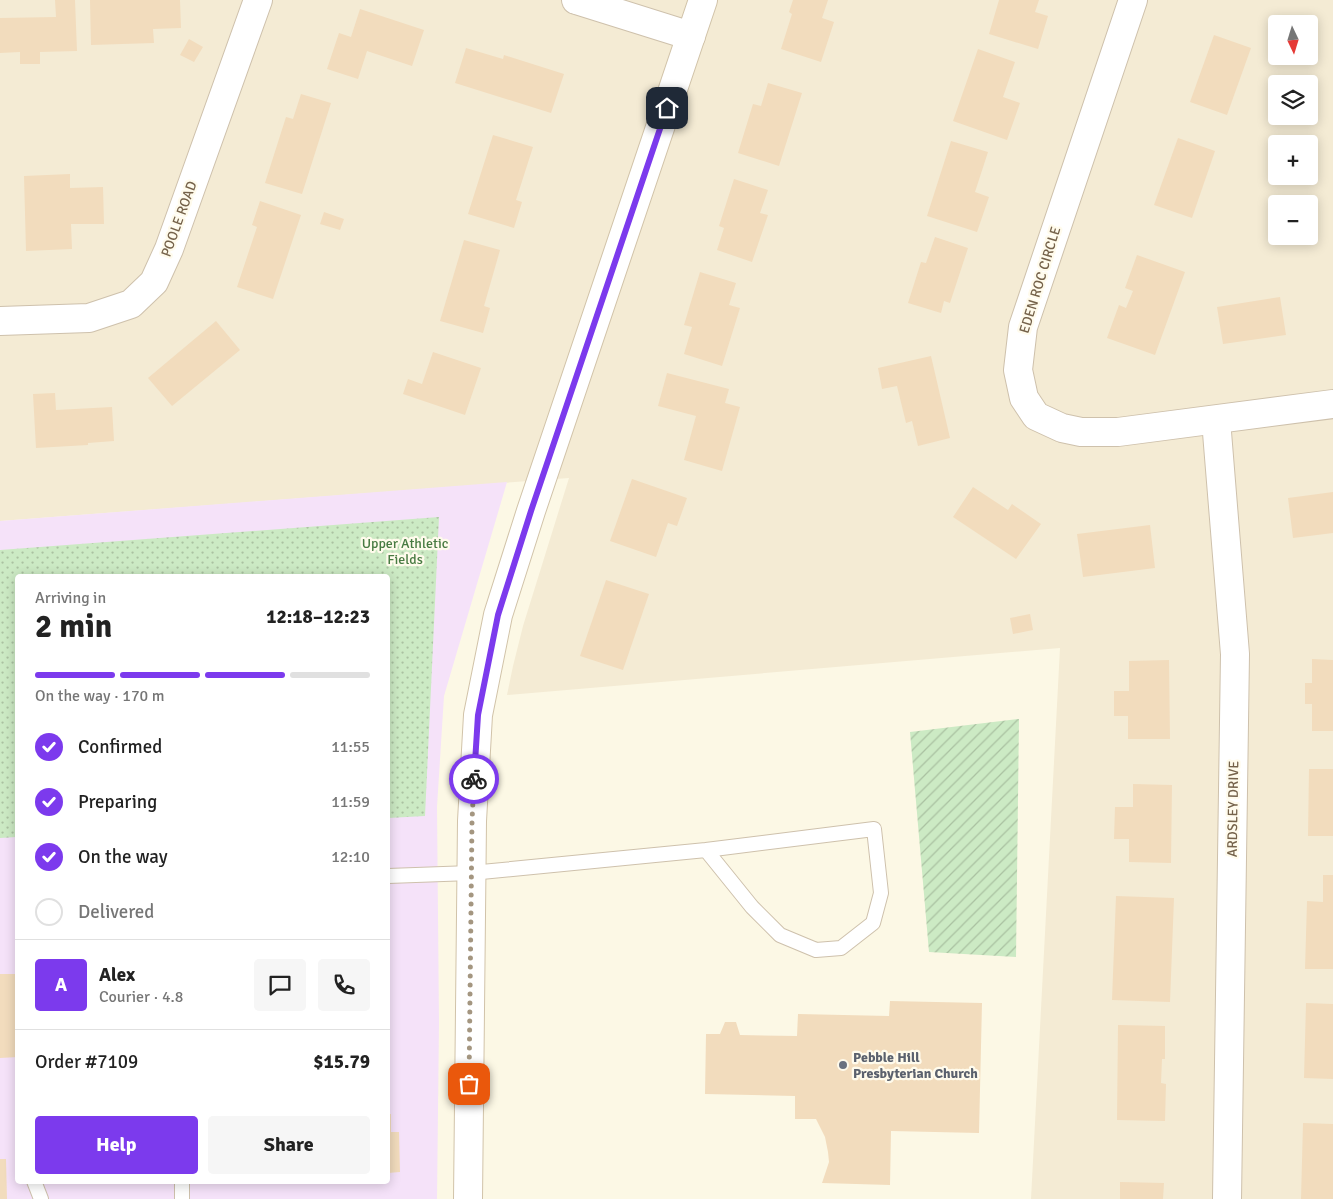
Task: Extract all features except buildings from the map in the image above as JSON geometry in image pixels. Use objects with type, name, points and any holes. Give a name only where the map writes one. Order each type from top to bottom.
[{"type":"street","name":"POOLE ROAD","points":[[0,321],[89,318],[131,304],[154,282],[169,249],[258,0]]},
{"type":"street","points":[[576,0],[691,36]]},
{"type":"street","points":[[468,1199],[472,821],[478,715],[498,615],[534,502],[703,0]]},
{"type":"street","name":"EDEN ROC CIRCLE","points":[[1133,0],[1023,327],[1018,370],[1024,398],[1036,416],[1062,428],[1080,432],[1118,432],[1333,404]]},
{"type":"street","name":"ARDSLEY DRIVE","points":[[1216,420],[1236,654],[1228,1199]]},
{"type":"lane","points":[[390,876],[471,873],[706,850],[874,829],[881,893],[873,923],[841,948],[816,950],[780,935],[752,907],[706,850]]},
{"type":"lane","points":[[35,1184],[42,1199]]},
{"type":"lane","points":[[182,1184],[182,1199]]},
{"type":"shaded area","points":[[0,0],[1333,0],[1333,1199],[1031,1199],[1060,648],[507,695],[523,626],[569,478],[0,521]]},
{"type":"shaded area","points":[[507,482],[444,696],[437,807],[439,1023],[437,1199],[0,1199],[0,521]]},
{"type":"green space","name":"Upper Athletic Fields","points":[[439,517],[425,816],[390,818],[390,574],[15,574],[15,837],[0,838],[0,550]]},
{"type":"green space","points":[[1019,719],[1016,957],[929,952],[910,732]]},
{"type":"way so far","points":[[469,1084],[474,779]]},
{"type":"place","name":"Pebble Hill Presbyterian Church","points":[[843,1065]]},
{"type":"route","points":[[474,779],[478,715],[498,615],[531,511],[667,108]]}]
